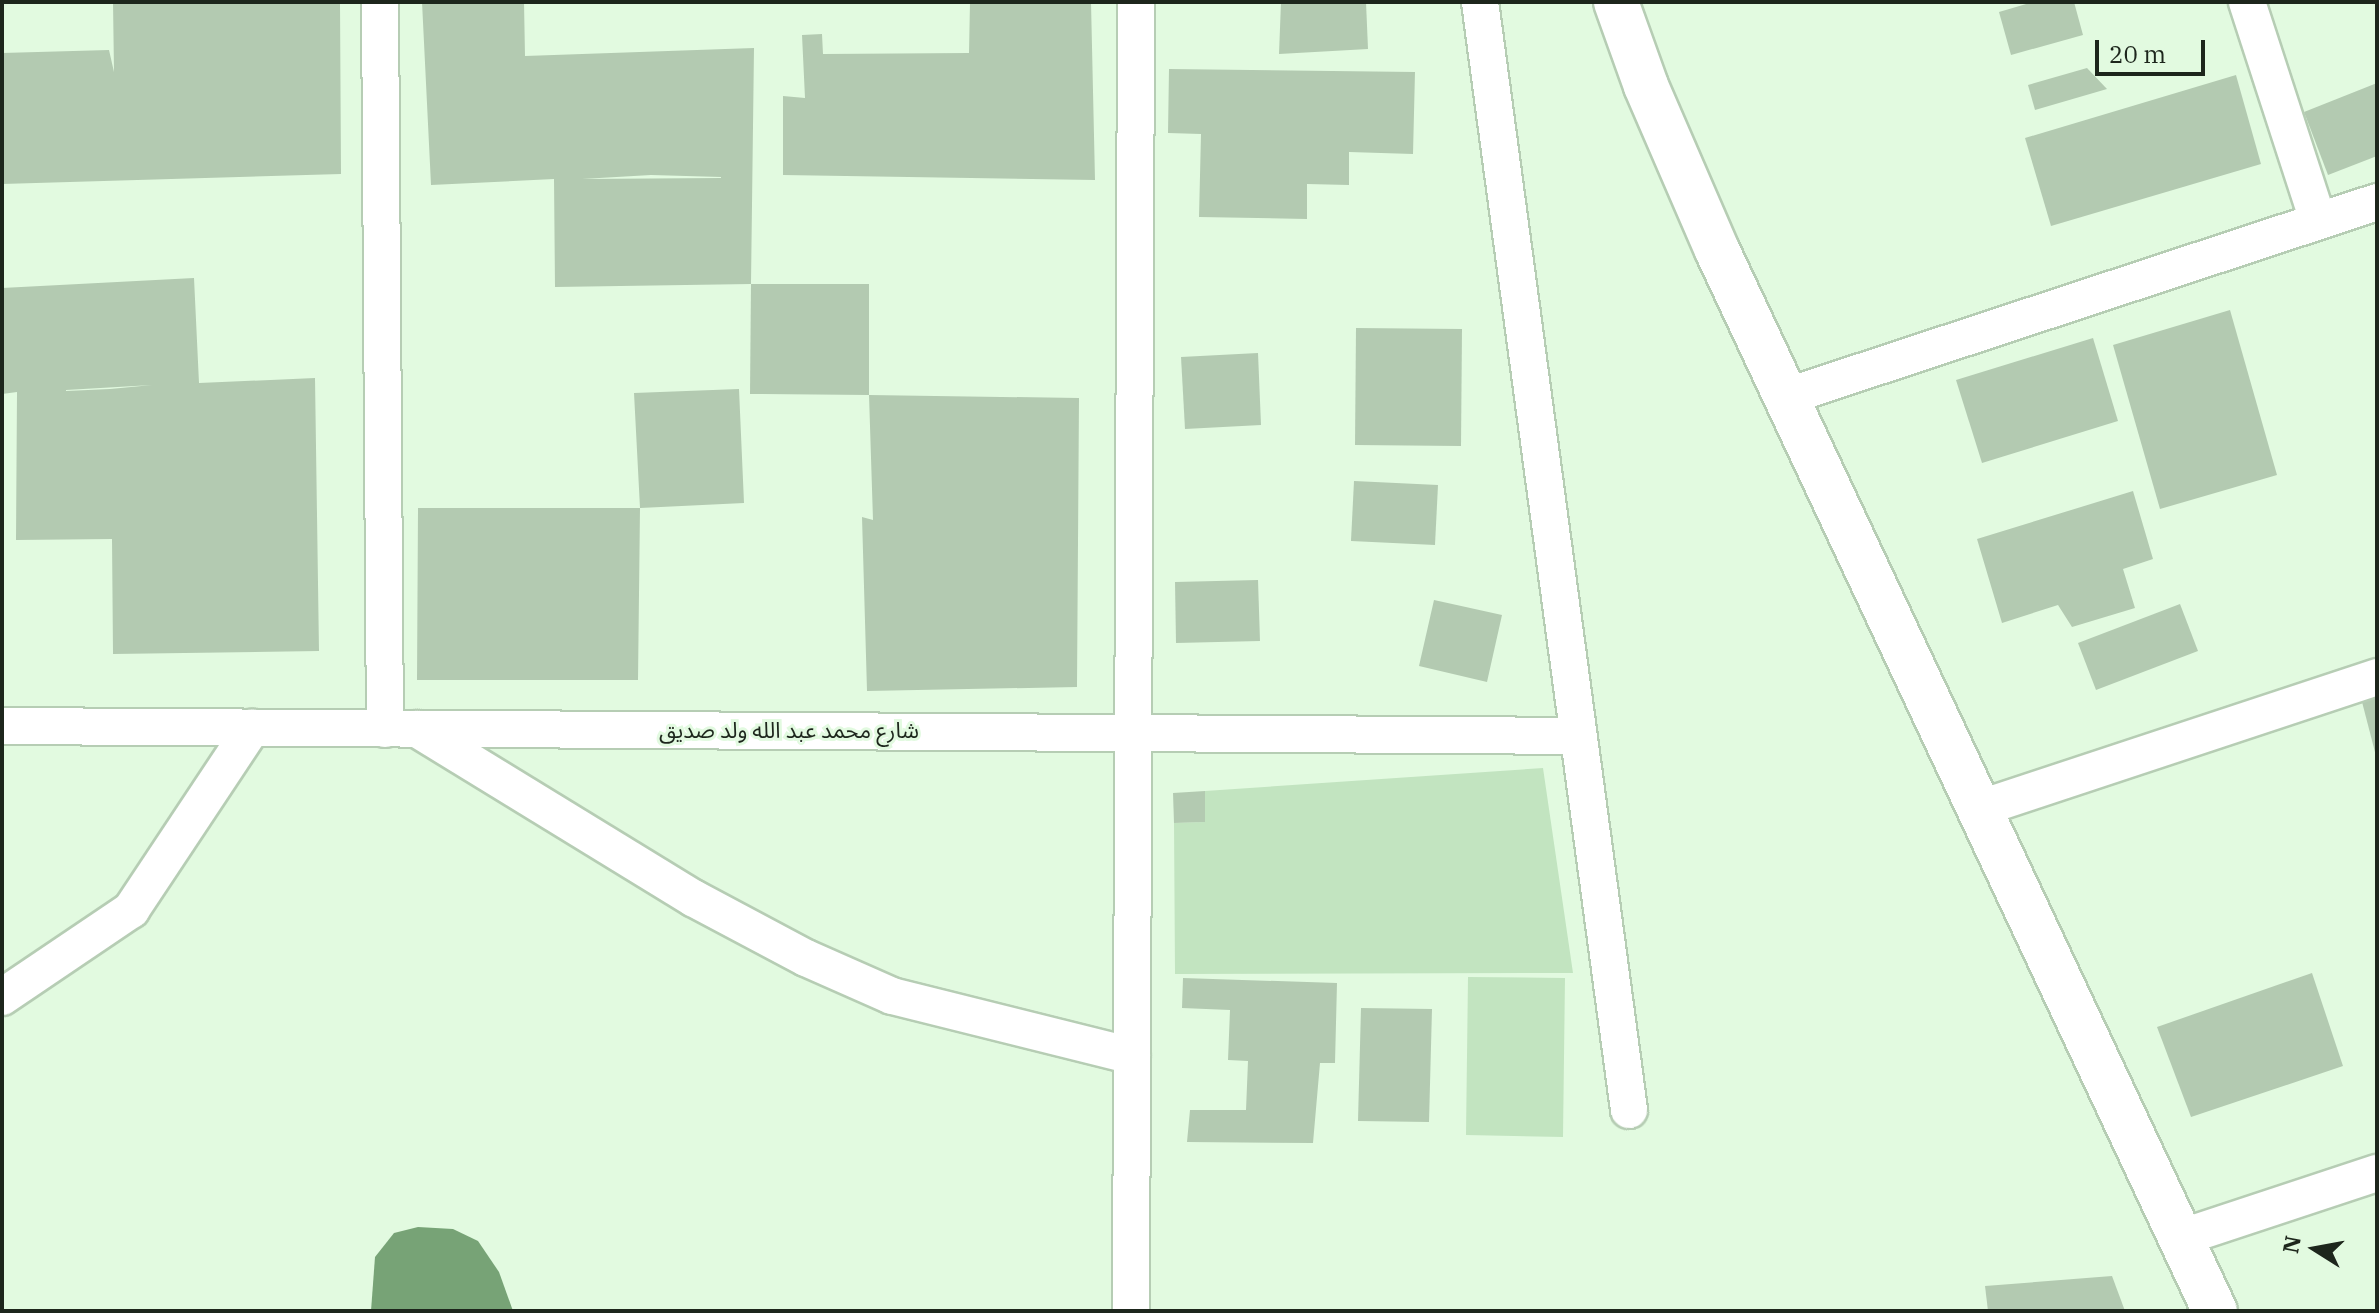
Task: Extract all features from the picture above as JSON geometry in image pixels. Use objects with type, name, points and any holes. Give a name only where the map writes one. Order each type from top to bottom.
[{"type":"street","points":[[380,2],[401,729],[693,898],[806,958],[892,996],[1132,1056]]},
{"type":"street","points":[[1131,1311],[1136,2]]},
{"type":"street","points":[[1480,2],[1576,736],[1629,1110]]},
{"type":"street","points":[[1616,2],[1646,86],[1785,397],[2215,1311]]},
{"type":"street","points":[[2247,2],[2318,221]]},
{"type":"street","points":[[1785,397],[2377,202]]},
{"type":"street","points":[[1978,809],[2377,677]]},
{"type":"street","name":"شارع محمد عبد الله ولد صديق","points":[[2,726],[1576,736]]},
{"type":"street","points":[[2,997],[131,910],[252,728]]},
{"type":"street","points":[[2180,1238],[2377,1173]]},
{"type":"shaded area","points":[[1543,768],[1573,973],[1175,974],[1174,823],[1205,822],[1205,791]]},
{"type":"shaded area","points":[[1468,977],[1565,978],[1563,1137],[1466,1135]]},
{"type":"shaded area","points":[[418,1227],[453,1229],[478,1241],[499,1272],[513,1311],[371,1311],[375,1257],[394,1233]]},
{"type":"building","points":[[113,2],[340,2],[341,174],[2,184],[2,53],[109,50],[114,72]]},
{"type":"building","points":[[422,2],[524,2],[525,56],[754,48],[751,284],[555,287],[554,179],[431,185]],"holes":[[[651,175],[721,178],[582,179]]]},
{"type":"building","points":[[970,2],[1091,2],[1095,180],[783,175],[783,96],[805,98],[802,35],[822,34],[823,54],[969,53]]},
{"type":"building","points":[[1281,2],[1366,2],[1368,49],[1279,54]]},
{"type":"building","points":[[2033,2],[2074,2],[2083,35],[2011,55],[1999,12]]},
{"type":"building","points":[[2087,68],[2107,89],[2035,110],[2028,85]]},
{"type":"building","points":[[1169,69],[1415,72],[1413,154],[1349,152],[1349,185],[1307,184],[1307,219],[1199,217],[1201,134],[1168,133]]},
{"type":"building","points":[[2236,75],[2261,164],[2051,226],[2025,138]]},
{"type":"building","points":[[2377,83],[2377,156],[2328,175],[2304,112]]},
{"type":"building","points":[[194,278],[199,383],[315,378],[319,651],[113,654],[112,539],[16,540],[17,392],[2,394],[2,288]],"holes":[[[152,385],[110,389],[66,391]]]},
{"type":"building","points":[[751,284],[869,284],[869,395],[750,394]]},
{"type":"building","points":[[2230,310],[2277,475],[2160,509],[2113,345]]},
{"type":"building","points":[[1356,328],[1462,329],[1461,446],[1355,445]]},
{"type":"building","points":[[2093,338],[2118,421],[1982,463],[1956,380]]},
{"type":"building","points":[[1258,353],[1261,425],[1185,429],[1181,357]]},
{"type":"building","points":[[739,389],[744,503],[640,508],[634,393]]},
{"type":"building","points":[[869,395],[1079,398],[1077,687],[867,691],[862,517],[873,520]]},
{"type":"building","points":[[1354,481],[1438,485],[1435,545],[1351,541]]},
{"type":"building","points":[[2133,491],[2153,559],[2123,569],[2135,608],[2072,627],[2058,605],[2002,623],[1977,539]]},
{"type":"building","points":[[418,508],[640,508],[638,680],[417,680]]},
{"type":"building","points":[[1258,580],[1260,641],[1176,643],[1175,582]]},
{"type":"building","points":[[1434,600],[1502,615],[1487,682],[1419,666]]},
{"type":"building","points":[[2180,604],[2198,651],[2096,690],[2078,643]]},
{"type":"building","points":[[2377,694],[2377,756],[2376,756],[2361,698]]},
{"type":"building","points":[[1205,791],[1205,822],[1174,823],[1173,793]]},
{"type":"building","points":[[2312,973],[2343,1066],[2191,1117],[2157,1027]]},
{"type":"building","points":[[1183,978],[1337,983],[1335,1063],[1320,1063],[1313,1143],[1187,1142],[1190,1110],[1246,1110],[1248,1061],[1228,1060],[1230,1010],[1182,1008]]},
{"type":"building","points":[[1361,1008],[1432,1009],[1429,1122],[1358,1121]]},
{"type":"building","points":[[2112,1276],[2125,1311],[1988,1311],[1985,1286]]}]
